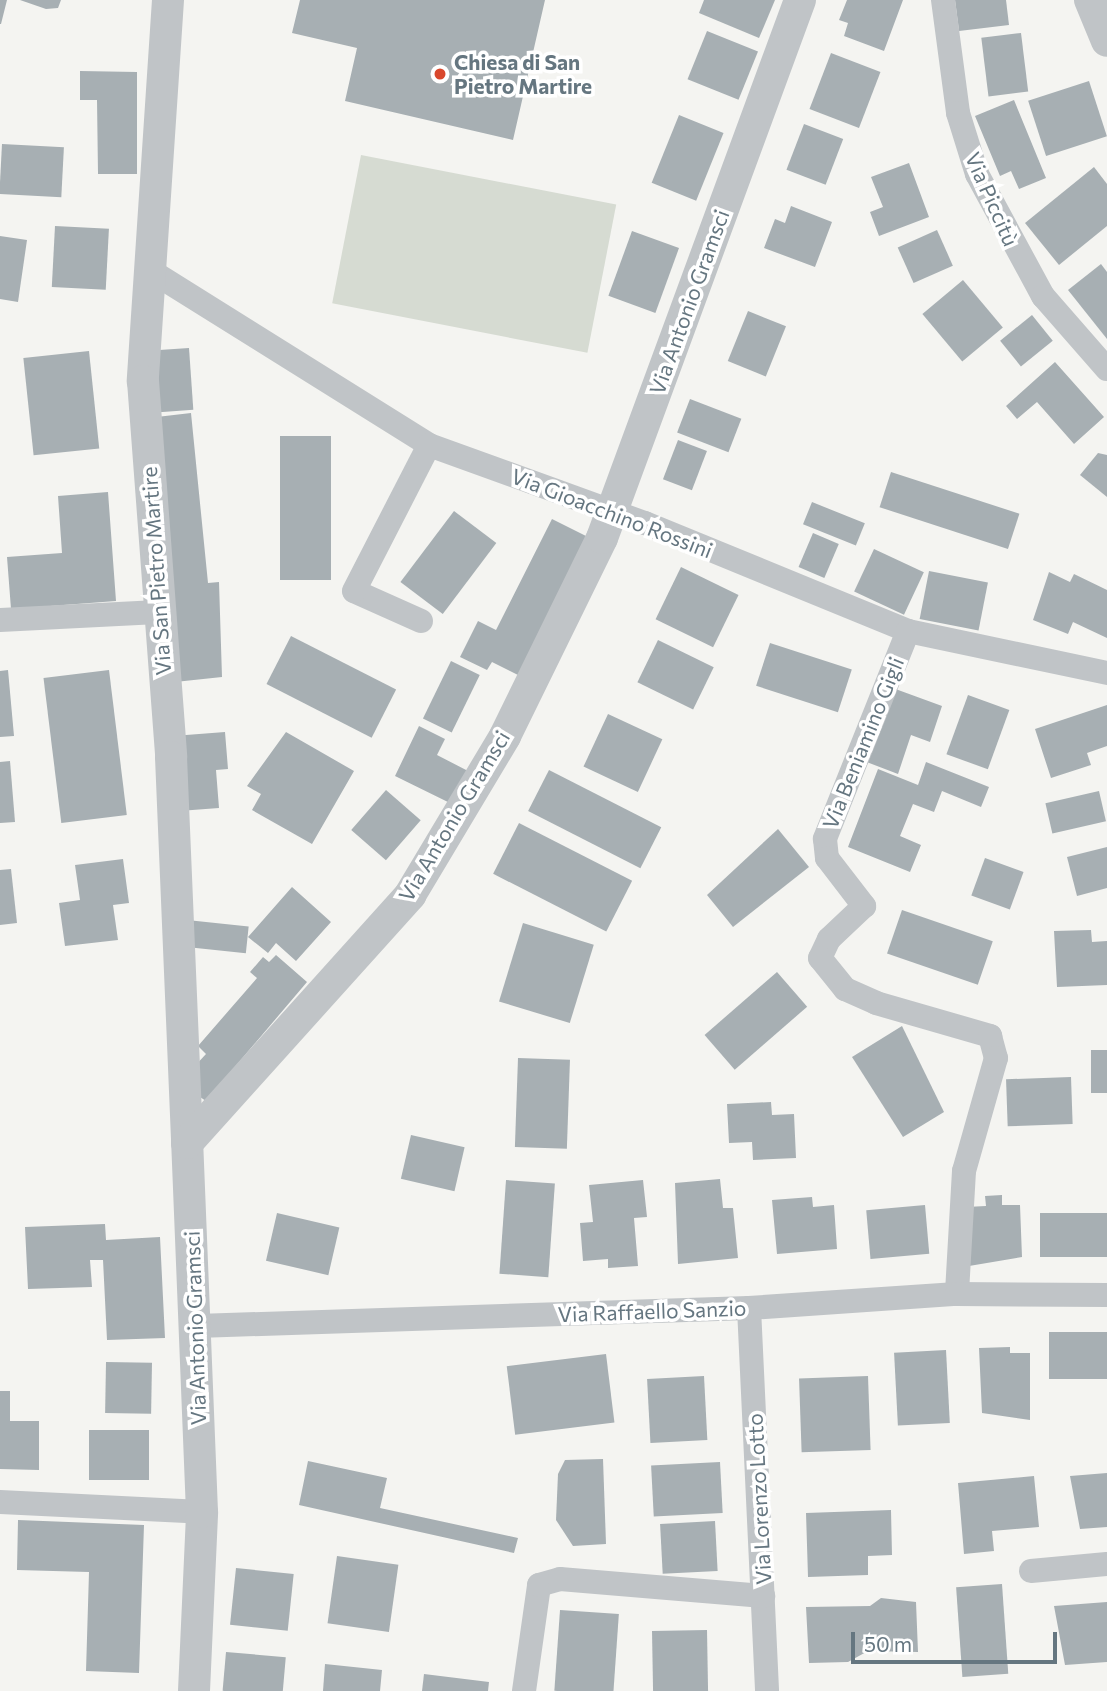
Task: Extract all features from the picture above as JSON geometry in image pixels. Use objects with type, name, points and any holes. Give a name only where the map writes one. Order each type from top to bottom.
[{"type":"street","name":"Via San Pietro Martire","points":[[167,0],[143,381],[172,785],[187,1143]]},
{"type":"street","name":"Via Antonio Gramsci","points":[[194,1691],[202,1512],[197,1326],[187,1143],[410,895],[505,736],[612,511],[800,0]]},
{"type":"street","name":"Via Piccitù","points":[[943,0],[958,113],[977,174],[1043,296],[1107,369]]},
{"type":"street","points":[[1090,0],[1107,41]]},
{"type":"street","name":"Via Gioacchino Rossini","points":[[152,271],[429,445],[612,511],[908,631],[1107,673]]},
{"type":"street","points":[[421,621],[355,592],[429,445]]},
{"type":"street","points":[[0,620],[158,612]]},
{"type":"street","name":"Via Beniamino Gigli","points":[[908,631],[825,839],[827,858],[864,906],[829,939],[820,958],[845,989],[876,1003],[990,1036],[996,1058],[964,1171],[957,1294]]},
{"type":"street","name":"Via Raffaello Sanzio","points":[[197,1326],[749,1308],[957,1294],[1107,1295]]},
{"type":"street","name":"Via Lorenzo Lotto","points":[[749,1308],[767,1691]]},
{"type":"street","points":[[0,1502],[202,1512]]},
{"type":"street","points":[[1031,1571],[1107,1564]]},
{"type":"street","points":[[524,1691],[540,1585],[560,1579],[763,1596]]},
{"type":"shaded area","points":[[361,155],[616,205],[587,353],[332,303]]},
{"type":"building","points":[[0,0],[7,0],[1,24],[0,24]]},
{"type":"building","points":[[20,0],[61,0],[58,8],[46,9]]},
{"type":"building","name":"Chiesa di San Pietro Martire","points":[[300,0],[545,0],[513,140],[345,101],[357,48],[292,33]]},
{"type":"building","points":[[704,0],[775,0],[759,38],[699,13]]},
{"type":"building","points":[[847,0],[903,0],[884,51],[844,36],[848,23],[839,20]]},
{"type":"building","points":[[955,0],[1006,0],[1009,25],[959,31]]},
{"type":"building","points":[[707,31],[758,52],[739,100],[688,79]]},
{"type":"building","points":[[1021,33],[1028,92],[988,96],[981,38]]},
{"type":"building","points":[[831,53],[880,72],[859,128],[809,109]]},
{"type":"building","points":[[80,71],[137,72],[137,174],[98,174],[97,100],[80,100]]},
{"type":"building","points":[[1089,81],[1107,136],[1046,156],[1028,101]]},
{"type":"building","points":[[1014,100],[1046,178],[1019,189],[1011,171],[1000,176],[975,116]]},
{"type":"building","points":[[679,115],[724,133],[696,201],[652,183]]},
{"type":"building","points":[[804,124],[843,139],[826,185],[786,170]]},
{"type":"building","points":[[2,144],[64,147],[61,197],[0,194]]},
{"type":"building","points":[[909,163],[929,217],[879,236],[870,212],[883,207],[871,177]]},
{"type":"building","points":[[1094,167],[1107,184],[1107,226],[1059,265],[1025,223]]},
{"type":"building","points":[[791,206],[832,222],[815,267],[764,248],[775,219],[785,223]]},
{"type":"building","points":[[55,226],[109,229],[106,290],[52,287]]},
{"type":"building","points":[[937,230],[953,266],[914,283],[898,247]]},
{"type":"building","points":[[632,231],[679,248],[655,313],[608,296]]},
{"type":"building","points":[[0,236],[27,240],[18,302],[0,299]]},
{"type":"building","points":[[1101,264],[1107,272],[1107,339],[1068,290]]},
{"type":"building","points":[[963,280],[1003,327],[962,362],[922,314]]},
{"type":"building","points":[[748,311],[786,326],[766,376],[728,361]]},
{"type":"building","points":[[1032,315],[1053,341],[1021,366],[1000,341]]},
{"type":"building","points":[[189,348],[193,410],[152,413],[148,351]]},
{"type":"building","points":[[89,351],[99,448],[34,455],[23,358]]},
{"type":"building","points":[[1055,362],[1104,417],[1074,444],[1037,402],[1017,419],[1006,406]]},
{"type":"building","points":[[690,399],[741,419],[728,452],[677,433]]},
{"type":"building","points":[[191,413],[208,583],[219,582],[222,677],[175,682],[148,418]]},
{"type":"building","points":[[280,436],[331,436],[331,580],[280,580]]},
{"type":"building","points":[[678,440],[707,451],[692,490],[663,479]]},
{"type":"building","points":[[1098,453],[1107,455],[1107,497],[1080,475]]},
{"type":"building","points":[[891,472],[1019,514],[1008,549],[880,507]]},
{"type":"building","points":[[108,492],[116,601],[11,609],[7,557],[62,553],[58,496]]},
{"type":"building","points":[[812,502],[865,523],[856,546],[803,524]]},
{"type":"building","points":[[454,511],[496,543],[443,614],[400,582]]},
{"type":"building","points":[[552,519],[590,538],[520,676],[492,662],[487,670],[460,657],[478,621],[496,630]]},
{"type":"building","points":[[813,533],[839,544],[824,578],[799,567]]},
{"type":"building","points":[[874,549],[924,572],[904,615],[854,592]]},
{"type":"building","points":[[681,567],[739,595],[713,647],[656,619]]},
{"type":"building","points":[[929,571],[988,582],[979,631],[920,619]]},
{"type":"building","points":[[1049,572],[1070,582],[1074,574],[1107,590],[1107,638],[1073,622],[1068,634],[1033,620]]},
{"type":"building","points":[[291,636],[396,690],[372,738],[266,684]]},
{"type":"building","points":[[658,640],[714,667],[693,709],[637,682]]},
{"type":"building","points":[[770,643],[852,670],[838,712],[756,686]]},
{"type":"building","points":[[451,661],[480,675],[452,733],[423,719]]},
{"type":"building","points":[[8,670],[14,736],[0,737],[0,671]]},
{"type":"building","points":[[109,670],[127,815],[61,823],[43,678]]},
{"type":"building","points":[[890,687],[942,706],[930,742],[911,735],[898,774],[864,761]]},
{"type":"building","points":[[968,695],[1009,710],[988,769],[946,754]]},
{"type":"building","points":[[1107,705],[1107,746],[1087,753],[1091,765],[1051,778],[1035,729]]},
{"type":"building","points":[[608,714],[662,739],[638,792],[583,767]]},
{"type":"building","points":[[419,726],[445,739],[437,755],[470,772],[454,805],[395,776]]},
{"type":"building","points":[[225,732],[228,769],[216,770],[219,808],[179,811],[173,736]]},
{"type":"building","points":[[286,732],[354,771],[312,844],[252,810],[261,794],[247,786]]},
{"type":"building","points":[[10,761],[15,822],[0,823],[0,762]]},
{"type":"building","points":[[926,762],[989,787],[981,807],[942,791],[934,812],[913,804],[900,836],[921,845],[910,872],[848,847],[878,769],[918,785]]},
{"type":"building","points":[[549,770],[661,827],[640,868],[528,811]]},
{"type":"building","points":[[386,790],[421,820],[386,860],[351,830]]},
{"type":"building","points":[[1099,791],[1106,821],[1052,834],[1045,803]]},
{"type":"building","points":[[519,823],[632,881],[606,931],[493,874]]},
{"type":"building","points":[[778,829],[809,867],[733,927],[707,895]]},
{"type":"building","points":[[1107,847],[1107,888],[1077,896],[1067,857]]},
{"type":"building","points":[[985,858],[1024,872],[1010,910],[971,896]]},
{"type":"building","points":[[123,859],[129,903],[113,905],[118,940],[65,946],[59,903],[80,900],[75,865]]},
{"type":"building","points":[[11,869],[17,923],[0,925],[0,870]]},
{"type":"building","points":[[292,887],[331,922],[296,961],[276,943],[268,953],[248,937]]},
{"type":"building","points":[[902,910],[993,941],[978,985],[887,953]]},
{"type":"building","points":[[187,920],[249,926],[246,953],[184,947]]},
{"type":"building","points":[[523,923],[594,945],[570,1023],[499,1001]]},
{"type":"building","points":[[1091,930],[1092,942],[1107,941],[1107,985],[1057,987],[1054,931]]},
{"type":"building","points":[[276,955],[307,982],[206,1101],[194,1093],[193,1068],[206,1054],[198,1046],[257,978],[250,972],[263,957],[269,962]]},
{"type":"building","points":[[777,972],[807,1007],[735,1070],[705,1035]]},
{"type":"building","points":[[902,1026],[944,1112],[903,1137],[852,1057]]},
{"type":"building","points":[[1091,1050],[1107,1050],[1107,1093],[1091,1093]]},
{"type":"building","points":[[518,1058],[570,1060],[567,1149],[515,1147]]},
{"type":"building","points":[[1071,1077],[1073,1124],[1008,1126],[1006,1079]]},
{"type":"building","points":[[771,1102],[772,1115],[794,1114],[796,1158],[753,1160],[752,1142],[729,1143],[727,1104]]},
{"type":"building","points":[[411,1135],[465,1147],[454,1191],[401,1179]]},
{"type":"building","points":[[720,1179],[723,1208],[733,1208],[738,1258],[678,1264],[675,1183]]},
{"type":"building","points":[[506,1180],[555,1183],[548,1277],[499,1274]]},
{"type":"building","points":[[643,1180],[647,1217],[634,1218],[638,1266],[608,1268],[608,1259],[583,1261],[580,1223],[593,1222],[589,1185]]},
{"type":"building","points":[[1002,1195],[1002,1205],[1020,1205],[1022,1257],[969,1266],[966,1207],[986,1206],[985,1196]]},
{"type":"building","points":[[812,1197],[813,1207],[834,1205],[837,1249],[777,1254],[772,1200]]},
{"type":"building","points":[[925,1205],[929,1254],[870,1259],[866,1210]]},
{"type":"building","points":[[277,1213],[339,1227],[328,1275],[266,1261]]},
{"type":"building","points":[[1040,1213],[1107,1213],[1107,1257],[1040,1257]]},
{"type":"building","points":[[105,1224],[106,1240],[160,1237],[165,1338],[107,1340],[103,1260],[90,1260],[92,1287],[28,1289],[25,1227]]},
{"type":"building","points":[[1049,1332],[1107,1332],[1107,1379],[1049,1379]]},
{"type":"building","points":[[1010,1347],[1010,1353],[1030,1353],[1030,1420],[982,1413],[979,1348]]},
{"type":"building","points":[[946,1350],[950,1423],[898,1426],[894,1353]]},
{"type":"building","points":[[606,1354],[614,1422],[515,1435],[507,1366]]},
{"type":"building","points":[[106,1362],[152,1363],[151,1414],[105,1413]]},
{"type":"building","points":[[704,1376],[707,1440],[650,1443],[647,1379]]},
{"type":"building","points":[[868,1376],[871,1450],[802,1452],[799,1378]]},
{"type":"building","points":[[0,1391],[10,1391],[10,1421],[39,1421],[39,1470],[0,1469]]},
{"type":"building","points":[[89,1430],[149,1430],[149,1480],[89,1480]]},
{"type":"building","points":[[603,1459],[606,1544],[573,1546],[556,1520],[558,1474],[565,1460]]},
{"type":"building","points":[[308,1461],[387,1478],[380,1508],[518,1538],[514,1553],[299,1505]]},
{"type":"building","points":[[720,1462],[723,1513],[654,1517],[651,1466]]},
{"type":"building","points":[[1107,1473],[1107,1527],[1080,1529],[1070,1476]]},
{"type":"building","points":[[1034,1476],[1039,1527],[992,1531],[994,1551],[964,1554],[958,1483]]},
{"type":"building","points":[[891,1510],[892,1555],[868,1556],[868,1575],[808,1577],[806,1513]]},
{"type":"building","points":[[18,1520],[144,1525],[139,1673],[86,1671],[89,1572],[17,1570]]},
{"type":"building","points":[[715,1521],[718,1571],[663,1574],[660,1524]]},
{"type":"building","points":[[337,1556],[398,1565],[389,1632],[328,1623]]},
{"type":"building","points":[[236,1568],[294,1574],[288,1631],[230,1625]]},
{"type":"building","points":[[1002,1584],[1008,1674],[962,1677],[956,1587]]},
{"type":"building","points":[[881,1598],[916,1602],[918,1652],[868,1651],[848,1662],[809,1663],[806,1607],[870,1606]]},
{"type":"building","points":[[1107,1602],[1107,1662],[1065,1665],[1054,1606]]},
{"type":"building","points":[[560,1610],[619,1614],[613,1691],[554,1691]]},
{"type":"building","points":[[707,1630],[708,1691],[653,1691],[652,1631]]},
{"type":"building","points":[[226,1652],[286,1657],[283,1691],[223,1691]]},
{"type":"building","points":[[325,1664],[382,1670],[380,1691],[323,1691]]},
{"type":"building","points":[[424,1674],[489,1682],[488,1691],[422,1691]]},
{"type":"place","name":"Chiesa di San Pietro Martire","points":[[440,74]]}]
